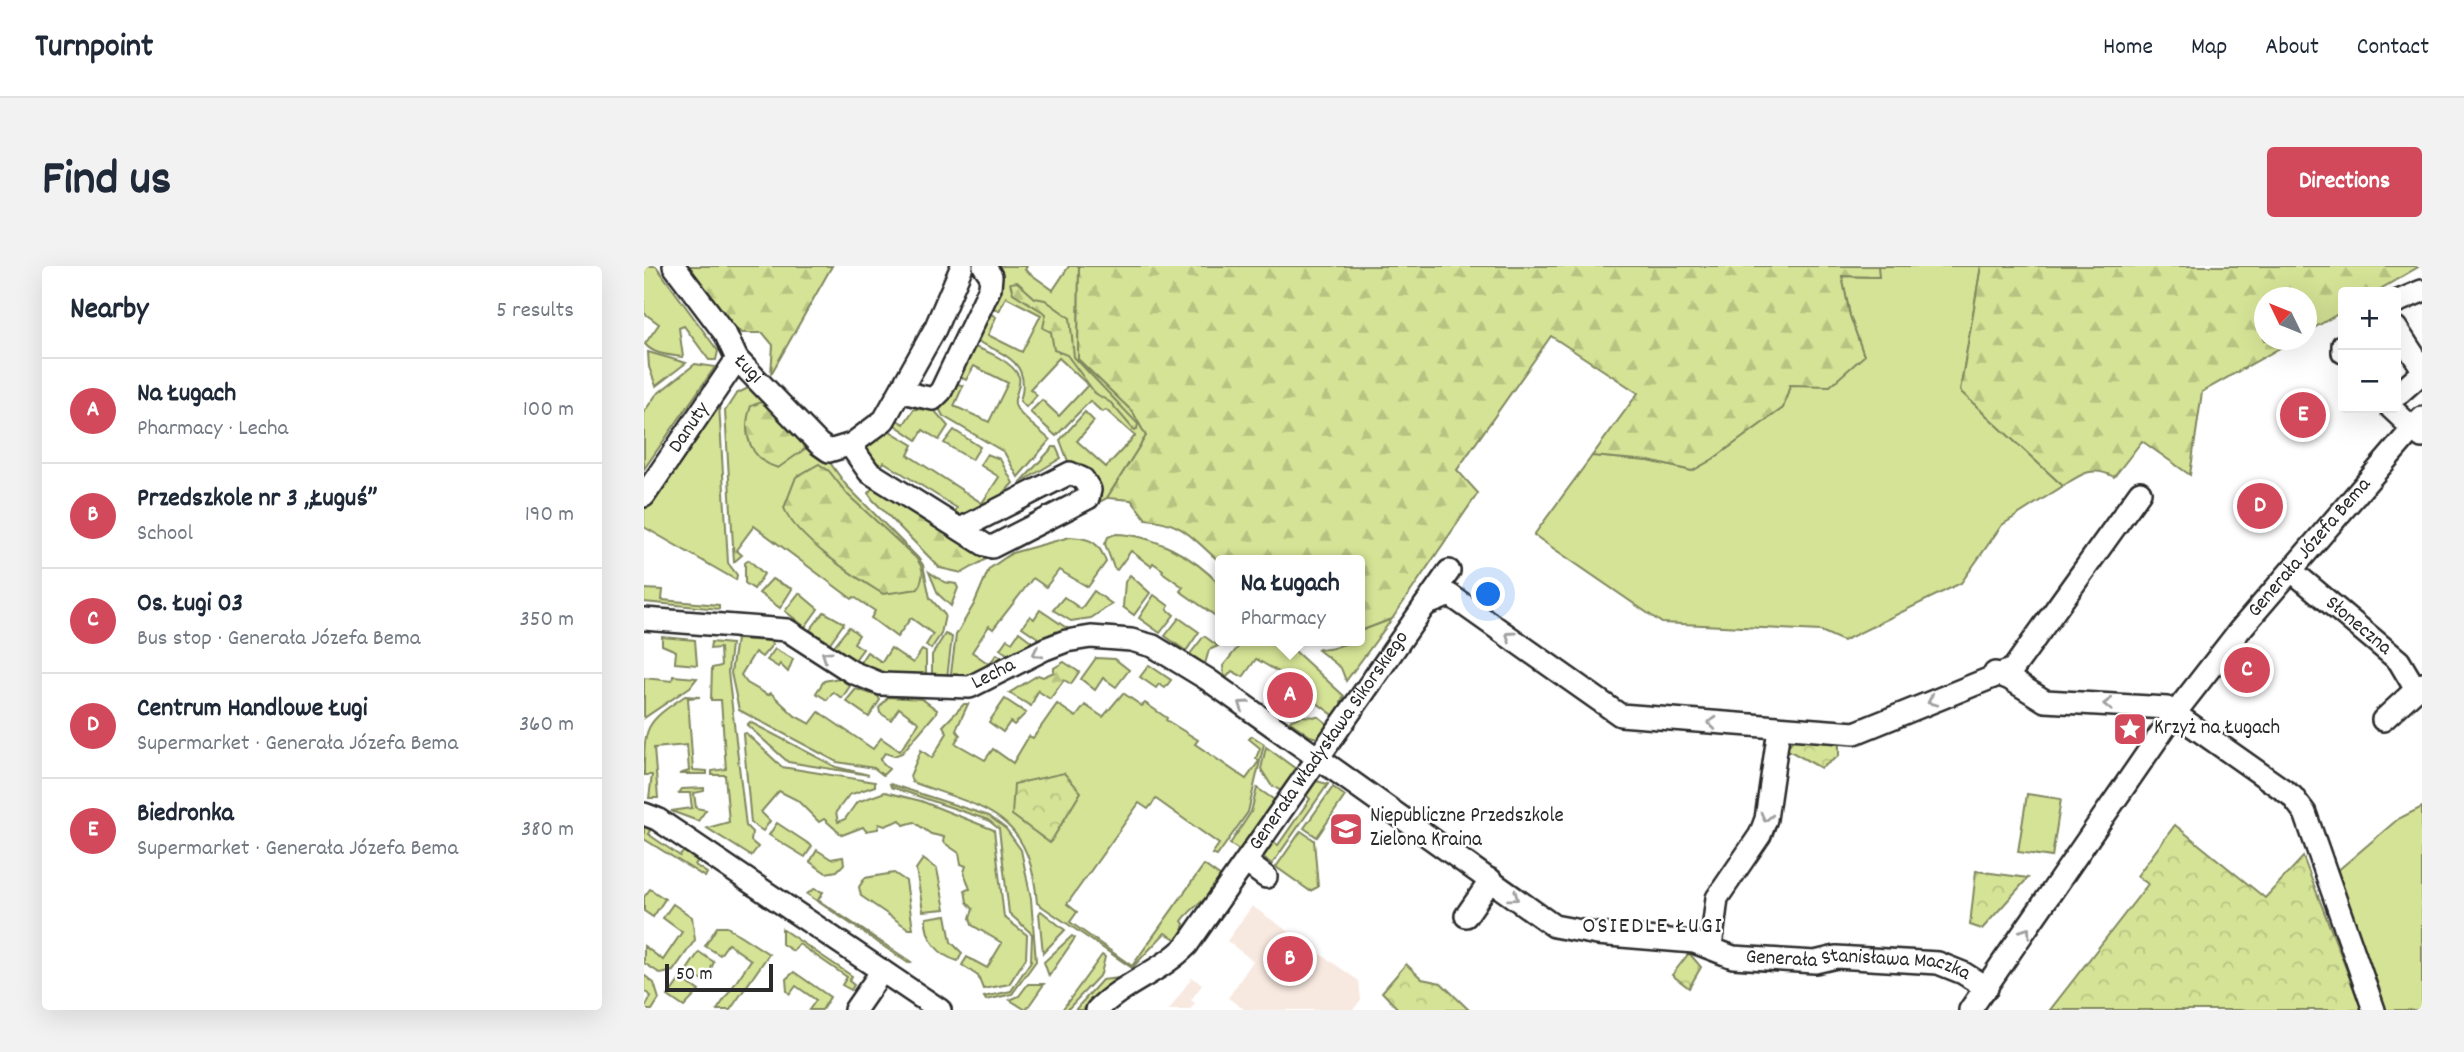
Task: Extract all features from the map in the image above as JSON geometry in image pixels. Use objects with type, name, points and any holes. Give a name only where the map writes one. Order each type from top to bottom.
[{"type":"street","name":"Ługi","points":[[674,266],[732,343],[737,359],[819,444],[829,451],[845,447]]},
{"type":"street","points":[[960,529],[1070,473],[1083,479],[1090,490],[1088,498],[992,547],[960,529],[869,472],[845,447],[884,420],[935,329],[962,266]]},
{"type":"street","points":[[903,389],[911,394],[933,399],[941,391],[990,288],[991,276],[984,266]]},
{"type":"street","points":[[2401,300],[2422,291]]},
{"type":"street","points":[[2401,336],[2422,368]]},
{"type":"street","name":"Danuty","points":[[644,496],[717,394],[737,359]]},
{"type":"street","points":[[2401,392],[2422,373]]},
{"type":"street","points":[[2398,413],[2419,428]]},
{"type":"street","name":"Generała Józefa Bema","points":[[1970,1010],[2175,713],[2239,631],[2419,428]]},
{"type":"street","points":[[1425,605],[1450,595],[1620,715],[1856,733],[1995,673],[2013,669],[2140,492]]},
{"type":"street","name":"Generała Władysława Sikorskiego","points":[[1097,1010],[1124,988],[1177,955],[1241,871],[1449,571]]},
{"type":"street","name":"Słoneczna","points":[[2292,571],[2399,661],[2418,686],[2383,720]]},
{"type":"street","name":"Lecha","points":[[644,619],[787,630],[852,672],[874,682],[958,689],[979,684],[1066,641],[1091,637],[1140,641],[1164,651],[1207,679],[1318,758]]},
{"type":"street","points":[[1995,673],[2045,701],[2160,706],[2175,713],[2292,796],[2305,813],[2374,1010]]},
{"type":"street","points":[[1711,947],[1717,898],[1760,835],[1766,819],[1779,729]]},
{"type":"street","name":"Generała Stanisława Maczka","points":[[1318,758],[1561,929],[1694,942],[1733,957],[1815,962],[1836,957],[1938,963],[1963,973],[1987,988]]},
{"type":"street","points":[[644,814],[653,816],[940,1010]]},
{"type":"street","points":[[1241,871],[1266,877]]},
{"type":"street","points":[[1466,916],[1490,880]]},
{"type":"street","points":[[855,1010],[882,971]]},
{"type":"shaded area","points":[[1252,906],[1359,981],[1361,1000],[1353,1010],[1245,1010],[1228,998],[1253,961],[1227,941]]},
{"type":"shaded area","points":[[1192,977],[1202,985],[1191,1000],[1195,1003],[1190,1010],[1169,1010]]},
{"type":"green space","points":[[644,266],[656,266],[718,351],[716,360],[709,360],[684,326],[679,328],[683,357],[657,352],[645,344],[659,324],[644,313]]},
{"type":"green space","points":[[683,266],[832,266],[771,374],[773,345],[763,333],[741,333],[696,286]]},
{"type":"green space","points":[[993,266],[1027,266],[1025,270],[1053,290],[1069,266],[1079,266],[1078,359],[1133,412],[1146,436],[1107,498],[1086,509],[1060,440],[1085,412],[1094,421],[1077,441],[1106,467],[1135,436],[1106,410],[1102,412],[1090,401],[1056,436],[1030,412],[1042,400],[1059,416],[1088,385],[1059,358],[1030,389],[1037,395],[1026,407],[1020,401],[1022,378],[1014,362],[976,341],[989,313],[996,317],[988,335],[1022,352],[1041,315],[1006,297],[999,311],[989,305]]},
{"type":"green space","points":[[1079,266],[1878,266],[1879,277],[1842,276],[1850,316],[1864,356],[1830,386],[1790,385],[1783,408],[1692,471],[1649,461],[1592,456],[1638,393],[1551,336],[1457,470],[1478,493],[1392,619],[1365,629],[1365,555],[1215,555],[1215,558],[1179,528],[1146,519],[1131,500],[1107,498],[1146,436],[1133,412],[1078,359]]},
{"type":"green space","points":[[1878,266],[1981,266],[1960,391],[2063,486],[2002,525],[1961,583],[1843,641],[1821,631],[1662,623],[1534,535],[1592,456],[1649,461],[1692,471],[1783,408],[1790,385],[1864,356],[1850,316],[1842,276],[1878,277]]},
{"type":"green space","points":[[1981,266],[2420,266],[2384,287],[2338,287],[2338,314],[2317,326],[2317,287],[2254,287],[2254,350],[2276,350],[2202,392],[2190,475],[2142,441],[2114,477],[2107,473],[2087,472],[2063,486],[1960,391]]},
{"type":"green space","points":[[1017,282],[1035,298],[1045,300],[1070,318],[1074,357],[1138,424],[1137,429],[1134,430],[1111,403],[1095,393],[1067,355],[1054,350],[1051,332],[1043,328],[1046,314],[1013,293],[1010,283]]},
{"type":"green space","points":[[973,347],[999,358],[1016,372],[1019,377],[1015,401],[1017,409],[1050,440],[1018,477],[1004,452],[943,416],[939,408],[956,383],[963,386],[954,406],[989,422],[1008,383],[974,366],[966,380],[959,376]]},
{"type":"green space","points":[[648,352],[686,363],[656,386],[649,367]]},
{"type":"green space","points":[[695,364],[715,367],[644,469],[644,412],[656,395]]},
{"type":"green space","points":[[748,388],[754,389],[823,453],[846,485],[923,565],[930,598],[945,615],[941,634],[931,649],[926,645],[933,634],[911,618],[897,637],[871,618],[875,611],[854,597],[852,599],[754,526],[736,550],[742,555],[734,562],[725,411],[736,394]]},
{"type":"green space","points":[[767,400],[812,444],[778,468],[761,459],[750,444],[748,435],[751,406]]},
{"type":"green space","points":[[719,403],[728,563],[737,575],[736,580],[644,527],[644,509]]},
{"type":"green space","points":[[914,409],[934,410],[948,426],[939,440],[923,430],[917,440],[892,423],[895,419],[904,424]]},
{"type":"green space","points":[[888,430],[913,445],[908,455],[982,503],[999,477],[980,465],[987,454],[1000,459],[1013,483],[994,504],[962,520],[952,517],[957,508],[884,462],[878,471],[862,448]]},
{"type":"green space","points":[[954,430],[980,447],[972,460],[944,443]]},
{"type":"green space","points":[[1053,447],[1056,447],[1061,458],[1020,483]]},
{"type":"green space","points":[[819,464],[916,558],[923,573],[918,589],[883,594],[813,544],[791,520],[784,508],[796,477]]},
{"type":"green space","points":[[874,486],[988,558],[962,573],[940,568],[873,500],[868,493]]},
{"type":"green space","points":[[1115,534],[1144,538],[1172,549],[1198,565],[1215,580],[1215,616],[1180,591],[1183,587],[1162,572],[1163,570],[1153,563],[1151,566],[1131,551],[1117,570],[1114,568],[1105,544],[1108,537]]},
{"type":"green space","points":[[1070,537],[1093,542],[1106,562],[1088,587],[1059,570],[1046,587],[1033,578],[993,629],[989,626],[972,652],[989,664],[997,654],[1004,659],[976,674],[954,678],[951,673],[956,635],[974,604],[989,569],[1012,553]]},
{"type":"green space","points":[[749,560],[764,574],[754,589],[745,583],[745,563]]},
{"type":"green space","points":[[929,572],[944,582],[956,584],[958,588],[951,606],[938,594]]},
{"type":"green space","points":[[1130,575],[1150,593],[1134,615],[1123,607],[1125,582]]},
{"type":"green space","points":[[772,579],[792,589],[780,608],[759,593]]},
{"type":"green space","points":[[644,589],[663,590],[662,600],[719,605],[719,609],[644,602]]},
{"type":"green space","points":[[1094,591],[1112,604],[1091,618],[1071,621],[1053,610],[1064,597],[1081,609]]},
{"type":"green space","points":[[799,593],[818,609],[805,627],[785,611]]},
{"type":"green space","points":[[1154,595],[1169,606],[1167,609],[1174,615],[1160,633],[1139,618]]},
{"type":"green space","points":[[1040,610],[1068,629],[1041,640],[1022,627],[1030,616],[1034,619]]},
{"type":"green space","points":[[824,612],[844,623],[830,643],[810,630]]},
{"type":"green space","points":[[1179,618],[1199,632],[1186,651],[1165,636]]},
{"type":"green space","points":[[1392,619],[1346,681],[1341,668],[1317,649],[1365,646],[1365,629]]},
{"type":"green space","points":[[849,627],[859,635],[854,643],[863,649],[854,661],[834,646]]},
{"type":"green space","points":[[1019,632],[1031,641],[1030,644],[1010,656],[1000,649],[1007,639],[1012,642]]},
{"type":"green space","points":[[945,634],[952,637],[947,678],[932,676],[932,655]]},
{"type":"green space","points":[[1204,636],[1218,646],[1209,650],[1205,664],[1190,654]]},
{"type":"green space","points":[[662,637],[695,640],[697,665],[675,663],[676,651],[662,645]]},
{"type":"green space","points":[[736,639],[769,641],[773,644],[762,657],[755,652],[741,675],[747,683],[768,695],[771,693],[795,716],[810,724],[819,712],[873,749],[881,738],[900,751],[919,723],[899,708],[891,720],[880,713],[879,708],[888,697],[922,699],[937,710],[936,713],[902,753],[894,756],[885,753],[880,760],[889,769],[883,775],[874,768],[837,762],[739,710],[731,673]]},
{"type":"green space","points":[[711,642],[731,644],[728,672],[746,826],[752,832],[751,841],[758,847],[751,856],[707,828],[729,822],[725,775],[712,775],[712,771],[726,769],[721,700],[711,700],[712,668],[721,666],[720,648],[710,649]]},
{"type":"green space","points":[[1239,646],[1289,646],[1344,696],[1341,702],[1345,705],[1336,717],[1286,680],[1287,677],[1256,659],[1243,677],[1232,671],[1227,677],[1224,675],[1223,666]]},
{"type":"green space","points":[[891,648],[913,663],[922,650],[926,652],[926,676],[881,672],[859,664],[867,652],[882,662]]},
{"type":"green space","points":[[775,649],[793,659],[788,672],[780,664],[778,667],[767,660]]},
{"type":"green space","points":[[1096,658],[1115,659],[1129,670],[1116,687],[1103,678],[1095,690],[1081,679]]},
{"type":"green space","points":[[1064,662],[1079,672],[1071,684],[1064,680],[1050,699],[1038,691],[1031,706],[1009,693],[1038,675],[1043,677],[1054,672],[1054,668]]},
{"type":"green space","points":[[1149,665],[1171,680],[1165,688],[1159,684],[1156,688],[1140,677]]},
{"type":"green space","points":[[673,676],[697,678],[690,687],[644,718],[644,678],[672,681]]},
{"type":"green space","points":[[839,678],[850,686],[842,698],[833,692],[827,700],[816,693],[824,681]]},
{"type":"green space","points":[[856,689],[878,696],[880,700],[869,717],[846,701]]},
{"type":"green space","points":[[1123,693],[1142,706],[1145,703],[1167,718],[1166,720],[1198,740],[1195,744],[1246,779],[1259,761],[1256,758],[1260,748],[1249,739],[1252,736],[1264,744],[1248,812],[1217,856],[1212,854],[1219,844],[1156,799],[1148,809],[1139,803],[1067,904],[1077,912],[1070,922],[1132,966],[1204,865],[1225,880],[1182,921],[1184,924],[1179,941],[1165,933],[1132,968],[1037,903],[1033,873],[1025,849],[1014,832],[1000,818],[982,808],[912,782],[910,776],[921,750],[932,758],[947,733],[943,726],[964,704],[968,704],[956,730],[960,735],[955,743],[985,760],[993,749],[1013,763],[1029,736],[1033,738],[1057,704],[1076,717],[1085,705],[1103,717]]},
{"type":"green space","points":[[685,696],[700,697],[688,698],[693,770],[707,771],[707,774],[679,774],[689,771],[687,745],[654,748],[658,798],[649,798],[652,775],[644,775],[646,736],[654,720]]},
{"type":"green space","points":[[1005,699],[1026,713],[1014,725],[1010,722],[1003,732],[989,722]]},
{"type":"green space","points":[[1302,716],[1319,717],[1329,725],[1321,739],[1310,736],[1289,721]]},
{"type":"green space","points":[[750,722],[836,767],[869,775],[788,762],[747,725]]},
{"type":"green space","points":[[746,733],[782,767],[875,782],[875,786],[849,795],[836,812],[838,822],[845,819],[857,802],[885,792],[921,801],[994,830],[1004,917],[1027,935],[1026,958],[1009,984],[983,989],[978,976],[962,965],[967,957],[987,968],[1002,943],[972,925],[970,918],[973,909],[967,902],[965,890],[970,889],[964,872],[966,866],[961,864],[959,853],[943,842],[944,837],[931,834],[914,822],[904,825],[900,820],[885,826],[879,824],[878,829],[866,831],[863,827],[842,835],[824,819],[819,822],[797,800],[779,791],[761,812],[770,821],[763,831],[751,823],[743,734]]},
{"type":"green space","points":[[1793,740],[1839,743],[1839,756],[1821,768],[1786,749]]},
{"type":"green space","points":[[1266,747],[1296,769],[1293,773],[1297,776],[1283,792],[1271,785],[1261,769]]},
{"type":"green space","points":[[1064,773],[1081,792],[1050,843],[1012,815],[1014,784]]},
{"type":"green space","points":[[1316,781],[1328,784],[1272,864],[1259,855],[1269,839],[1278,845],[1310,799],[1306,795]]},
{"type":"green space","points":[[890,784],[989,816],[1006,829],[1021,850],[1031,899],[1036,961],[1012,994],[986,1000],[984,997],[1011,991],[1031,961],[1032,934],[1009,913],[999,829],[988,820],[891,787]]},
{"type":"green space","points":[[1333,787],[1345,796],[1317,837],[1304,828]]},
{"type":"green space","points":[[704,788],[704,791],[694,793],[696,808],[706,810],[698,821],[671,811],[692,808],[690,793],[679,793],[682,789]]},
{"type":"green space","points":[[1257,788],[1276,801],[1244,853],[1230,844],[1251,812]]},
{"type":"green space","points":[[2027,794],[2061,799],[2052,857],[2018,852]]},
{"type":"green space","points":[[2422,807],[2422,1010],[2386,1010],[2336,872],[2398,819]]},
{"type":"green space","points":[[644,821],[652,826],[648,834],[680,856],[686,848],[700,856],[695,865],[707,873],[705,877],[644,839]]},
{"type":"green space","points":[[777,823],[812,846],[805,857],[769,835]]},
{"type":"green space","points":[[2175,825],[2265,898],[2303,857],[2362,1010],[2050,1010],[2148,884],[2137,876]]},
{"type":"green space","points":[[1301,831],[1314,840],[1318,887],[1310,891],[1276,867]]},
{"type":"green space","points":[[817,850],[831,859],[843,857],[844,864],[837,871],[826,873],[810,862]]},
{"type":"green space","points":[[923,859],[937,869],[945,909],[923,911],[916,869]]},
{"type":"green space","points":[[1976,871],[2028,878],[1982,929],[1970,925]]},
{"type":"green space","points":[[894,873],[906,881],[913,929],[909,929],[861,896],[859,887],[865,878]]},
{"type":"green space","points":[[650,889],[665,899],[653,917],[644,911],[644,897]]},
{"type":"green space","points":[[814,889],[823,892],[818,900],[911,962],[908,963],[807,894]]},
{"type":"green space","points":[[673,904],[692,917],[695,940],[673,971],[661,974],[644,963],[644,946],[663,960],[682,932],[663,918]]},
{"type":"green space","points":[[1041,911],[1065,930],[1043,953],[1039,913]]},
{"type":"green space","points":[[946,915],[951,942],[962,953],[958,961],[939,951],[926,926],[926,918]]},
{"type":"green space","points":[[717,927],[727,927],[769,954],[730,1010],[717,1010],[751,960],[728,944],[720,955],[705,946]]},
{"type":"green space","points":[[782,929],[852,976],[849,981],[854,985],[851,990],[842,985],[847,977],[799,944],[793,951],[782,944]]},
{"type":"green space","points":[[1072,936],[1075,938],[1049,976],[1044,962]]},
{"type":"green space","points":[[699,952],[714,962],[705,982],[687,970]]},
{"type":"green space","points":[[1689,953],[1701,967],[1689,988],[1672,975]]},
{"type":"green space","points":[[1102,955],[1105,957],[1101,974],[1067,1010],[1062,1010]]},
{"type":"green space","points":[[1406,964],[1422,979],[1441,983],[1469,1010],[1399,1010],[1382,992]]},
{"type":"green space","points":[[794,972],[830,997],[822,1010],[809,1010],[816,1000],[796,986],[790,994],[787,991],[786,979]]},
{"type":"green space","points":[[644,975],[654,983],[659,999],[652,1010],[644,1010],[651,996],[644,991]]},
{"type":"green space","points":[[1130,977],[1115,988],[1111,983],[1083,1010],[1075,1010],[1102,980]]},
{"type":"green space","points":[[681,978],[699,991],[684,1007],[668,996]]},
{"type":"green space","points":[[1028,984],[1044,984],[1026,1010],[1010,1000],[1019,996]]},
{"type":"place","name":"Biedronka","points":[[2303,415]]},
{"type":"place","name":"Centrum Handlowe Ługi","points":[[2260,506]]},
{"type":"place","name":"Os. Ługi 03","points":[[2247,670]]},
{"type":"place","name":"Na Ługach","points":[[1290,695]]},
{"type":"place","name":"Krzyż na Ługach","points":[[2130,729]]},
{"type":"place","name":"Niepubliczne Przedszkole Zielona Kraina","points":[[1346,829]]},
{"type":"place","name":"Przedszkole nr 3 „Ługuś”","points":[[1290,959]]},
{"type":"district","name":"OSIEDLE ŁUGI","points":[[1653,927]]}]
